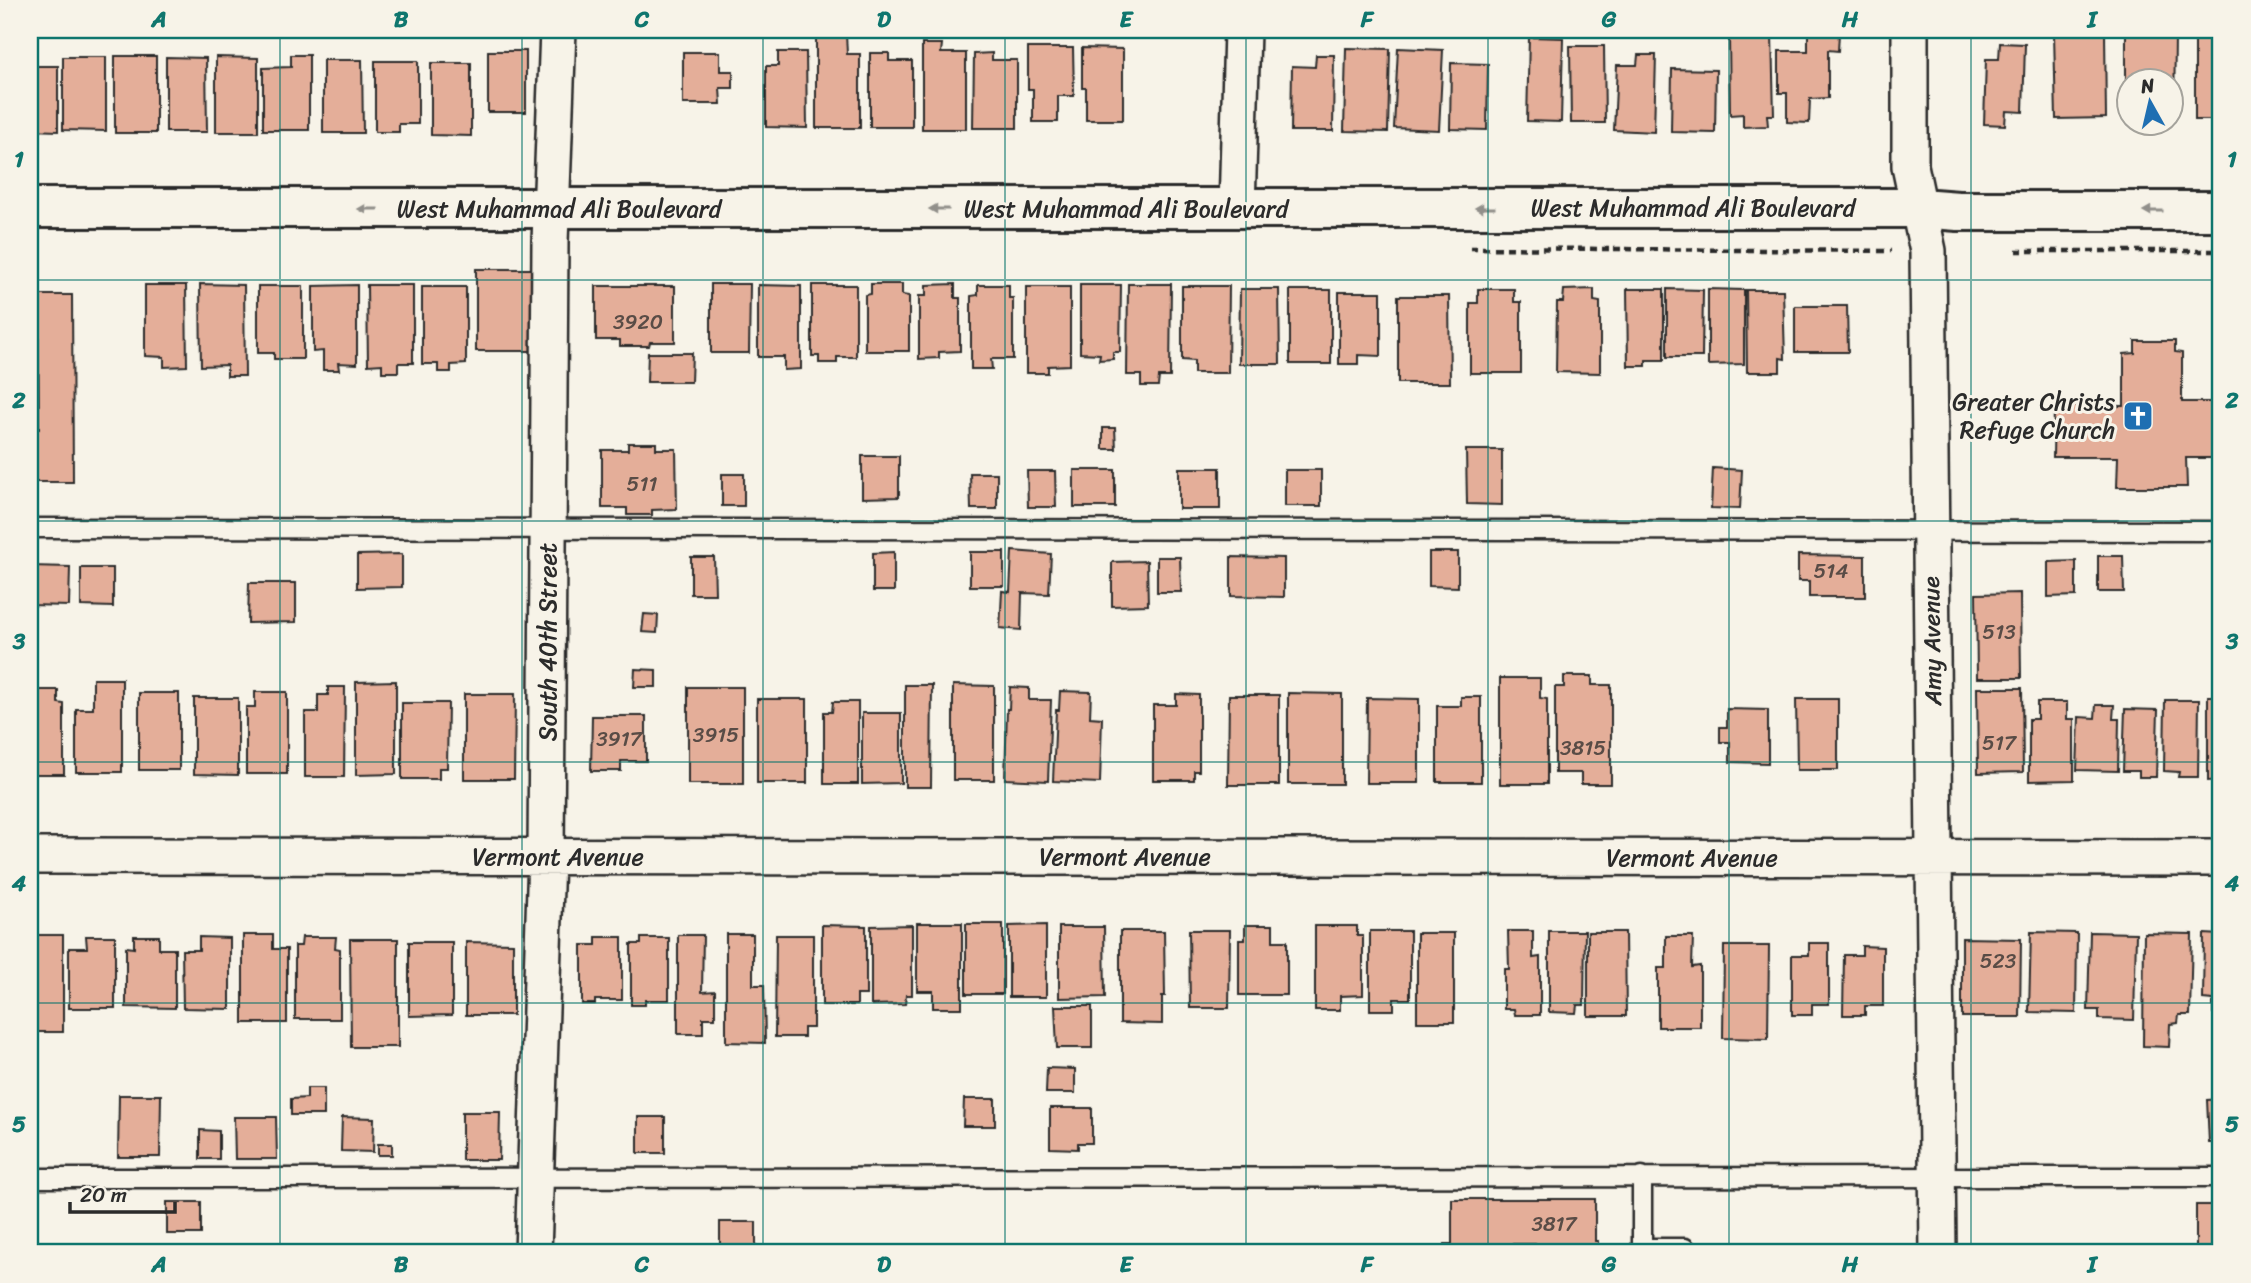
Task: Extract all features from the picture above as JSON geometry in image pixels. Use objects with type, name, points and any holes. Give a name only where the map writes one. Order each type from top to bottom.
[{"type":"street","name":"South 40th Street","points":[[533,1253],[546,857],[552,209],[558,30]]},
{"type":"street","points":[[1237,209],[1241,30]]},
{"type":"street","name":"Amy Avenue","points":[[1910,30],[1910,166],[1928,251],[1938,1253]]},
{"type":"street","name":"West Muhammad Ali Boulevard","points":[[30,208],[1920,208],[1958,211],[2221,211]]},
{"type":"street","name":"Vermont Avenue","points":[[30,856],[2221,858]]},
{"type":"lane","points":[[30,528],[2221,531]]},
{"type":"lane","points":[[1642,1177],[1642,1248],[1685,1248]]},
{"type":"lane","points":[[30,1178],[2221,1177]]},
{"type":"building","points":[[1808,32],[1839,33],[1838,51],[1828,50],[1828,98],[1810,99],[1809,123],[1787,122],[1787,93],[1779,93],[1779,51],[1808,51]]},
{"type":"building","points":[[2105,32],[2106,118],[2056,119],[2054,33]]},
{"type":"building","points":[[2126,33],[2175,34],[2175,66],[2126,66]]},
{"type":"building","points":[[816,34],[846,34],[847,54],[860,54],[860,128],[816,128]]},
{"type":"building","points":[[2195,34],[2221,34],[2221,120],[2195,120]]},
{"type":"building","points":[[1772,35],[1774,115],[1767,115],[1768,126],[1743,127],[1743,114],[1730,115],[1729,36]]},
{"type":"building","points":[[1529,37],[1563,38],[1561,122],[1527,121]]},
{"type":"building","points":[[2000,43],[2025,44],[2023,112],[2006,111],[2005,125],[1984,124],[1986,59],[1999,59]]},
{"type":"building","points":[[922,44],[942,44],[941,53],[966,53],[966,129],[922,129]]},
{"type":"building","points":[[1570,46],[1604,46],[1605,123],[1571,123]]},
{"type":"building","points":[[1028,48],[1073,48],[1074,96],[1058,96],[1058,122],[1033,122],[1033,89],[1028,89]]},
{"type":"building","points":[[1082,48],[1123,49],[1123,120],[1086,120],[1086,88],[1082,88]]},
{"type":"building","points":[[1346,48],[1390,49],[1388,132],[1344,131]]},
{"type":"building","points":[[1398,48],[1443,50],[1439,130],[1394,128]]},
{"type":"building","points":[[488,51],[526,51],[526,112],[488,112]]},
{"type":"building","points":[[683,52],[720,52],[720,71],[733,71],[733,88],[720,88],[721,104],[683,104]]},
{"type":"building","points":[[778,52],[806,52],[807,128],[766,127],[766,66],[778,66]]},
{"type":"building","points":[[870,53],[889,53],[889,61],[912,61],[912,127],[870,127]]},
{"type":"building","points":[[992,53],[992,60],[1017,60],[1017,128],[973,128],[974,54]]},
{"type":"building","points":[[30,55],[35,55],[35,66],[58,66],[58,131],[30,130]]},
{"type":"building","points":[[291,55],[309,55],[309,130],[263,130],[263,68],[291,67]]},
{"type":"building","points":[[1316,55],[1334,55],[1333,131],[1291,131],[1292,66],[1315,67]]},
{"type":"building","points":[[1638,55],[1656,55],[1654,132],[1614,130],[1617,65],[1637,65]]},
{"type":"building","points":[[115,56],[156,56],[156,133],[115,133]]},
{"type":"building","points":[[63,57],[106,57],[106,131],[63,130]]},
{"type":"building","points":[[166,57],[206,58],[207,132],[166,132]]},
{"type":"building","points":[[216,57],[258,58],[258,132],[216,132]]},
{"type":"building","points":[[323,60],[362,60],[363,133],[323,133]]},
{"type":"building","points":[[375,61],[418,61],[418,124],[399,124],[399,132],[375,132]]},
{"type":"building","points":[[431,63],[471,63],[471,136],[431,135]]},
{"type":"building","points":[[1451,63],[1488,64],[1487,130],[1450,129]]},
{"type":"building","points":[[1672,69],[1716,70],[1715,133],[1671,132]]},
{"type":"building","points":[[476,269],[532,269],[532,351],[476,351]]},
{"type":"building","points":[[200,284],[244,285],[245,376],[227,376],[227,365],[201,366]]},
{"type":"building","points":[[711,284],[750,284],[749,353],[711,353]]},
{"type":"building","points":[[871,284],[902,284],[902,295],[909,296],[909,351],[865,351],[865,295],[871,294]]},
{"type":"building","points":[[955,284],[955,298],[960,298],[960,351],[939,352],[939,358],[919,359],[919,296],[926,296],[926,285]]},
{"type":"building","points":[[1128,284],[1171,284],[1170,377],[1159,377],[1158,386],[1141,386],[1141,375],[1127,375]]},
{"type":"building","points":[[145,285],[186,285],[187,366],[164,367],[164,357],[145,356]]},
{"type":"building","points":[[357,285],[357,364],[338,363],[339,370],[323,370],[323,351],[313,352],[313,286]]},
{"type":"building","points":[[367,285],[413,285],[413,363],[398,363],[398,372],[382,372],[382,364],[368,365]]},
{"type":"building","points":[[758,285],[801,286],[801,369],[784,370],[784,357],[758,357]]},
{"type":"building","points":[[812,285],[856,285],[856,357],[837,357],[837,363],[819,363],[819,356],[812,356]]},
{"type":"building","points":[[978,285],[1009,285],[1009,298],[1013,298],[1013,359],[991,359],[992,369],[971,369],[971,296],[978,295]]},
{"type":"building","points":[[1080,285],[1121,285],[1120,352],[1113,352],[1113,359],[1099,360],[1100,354],[1080,353]]},
{"type":"building","points":[[258,286],[303,286],[303,359],[274,359],[274,353],[258,353]]},
{"type":"building","points":[[596,286],[675,286],[675,342],[650,342],[649,346],[620,346],[620,340],[596,340]]},
{"type":"building","points":[[1182,286],[1229,286],[1228,373],[1194,373],[1194,361],[1182,360]]},
{"type":"building","points":[[422,287],[466,287],[466,364],[451,365],[451,372],[438,372],[438,364],[422,364]]},
{"type":"building","points":[[1026,287],[1070,287],[1070,365],[1048,366],[1048,373],[1026,373]]},
{"type":"building","points":[[1240,289],[1279,289],[1280,364],[1239,364]]},
{"type":"building","points":[[1478,289],[1514,289],[1514,302],[1521,302],[1521,373],[1470,373],[1470,303],[1478,303]]},
{"type":"building","points":[[1594,289],[1594,301],[1600,302],[1600,373],[1556,372],[1557,302],[1563,302],[1564,290]]},
{"type":"building","points":[[1627,289],[1664,289],[1664,360],[1646,360],[1646,366],[1628,366]]},
{"type":"building","points":[[1667,289],[1703,290],[1702,357],[1667,357]]},
{"type":"building","points":[[1708,289],[1744,290],[1744,364],[1708,365]]},
{"type":"building","points":[[1290,290],[1331,290],[1331,364],[1290,364]]},
{"type":"building","points":[[1746,290],[1783,290],[1785,359],[1780,358],[1780,372],[1747,372]]},
{"type":"building","points":[[1339,292],[1381,292],[1381,356],[1358,355],[1358,364],[1339,364]]},
{"type":"building","points":[[38,295],[72,295],[73,482],[30,482],[30,429],[39,429]]},
{"type":"building","points":[[1398,296],[1449,296],[1450,383],[1398,383]]},
{"type":"building","points":[[1795,306],[1847,306],[1848,352],[1795,352]]},
{"type":"building","name":"Greater Christs Refuge Church","points":[[2135,341],[2175,341],[2175,352],[2182,353],[2182,402],[2221,402],[2221,458],[2186,458],[2187,487],[2117,487],[2118,457],[2053,457],[2054,406],[2124,406],[2124,354],[2135,353]]},
{"type":"building","points":[[648,353],[692,353],[691,382],[647,382]]},
{"type":"building","points":[[1103,428],[1115,428],[1116,449],[1103,449]]},
{"type":"building","points":[[628,443],[656,443],[656,449],[676,449],[677,509],[652,510],[652,515],[627,515],[627,508],[602,508],[602,450],[628,450]]},
{"type":"building","points":[[1466,450],[1502,450],[1502,505],[1467,504]]},
{"type":"building","points":[[862,456],[899,456],[899,497],[862,498]]},
{"type":"building","points":[[1179,468],[1220,468],[1220,509],[1179,509]]},
{"type":"building","points":[[1713,468],[1742,470],[1740,509],[1711,508]]},
{"type":"building","points":[[1074,470],[1115,470],[1115,507],[1074,507]]},
{"type":"building","points":[[1285,470],[1321,470],[1321,506],[1285,506]]},
{"type":"building","points":[[1027,471],[1055,471],[1056,507],[1028,507]]},
{"type":"building","points":[[970,473],[997,473],[997,509],[971,509]]},
{"type":"building","points":[[722,474],[744,474],[744,506],[722,506]]},
{"type":"building","points":[[1012,551],[1051,554],[1049,594],[1022,593],[1021,630],[1000,628],[1002,591],[1010,592]]},
{"type":"building","points":[[894,552],[894,591],[873,591],[873,553]]},
{"type":"building","points":[[970,552],[1004,552],[1004,586],[970,586]]},
{"type":"building","points":[[1429,552],[1458,552],[1458,587],[1429,586]]},
{"type":"building","points":[[402,554],[402,587],[357,588],[357,555]]},
{"type":"building","points":[[1798,555],[1865,556],[1865,597],[1809,597],[1809,581],[1798,581]]},
{"type":"building","points":[[2098,556],[2123,556],[2124,592],[2098,592]]},
{"type":"building","points":[[691,557],[714,557],[715,594],[691,594]]},
{"type":"building","points":[[1157,557],[1180,557],[1181,592],[1157,592]]},
{"type":"building","points":[[1231,557],[1284,558],[1284,597],[1231,596]]},
{"type":"building","points":[[1147,561],[1148,605],[1112,606],[1112,562]]},
{"type":"building","points":[[2076,561],[2076,596],[2048,597],[2048,562]]},
{"type":"building","points":[[30,566],[70,567],[69,606],[30,605]]},
{"type":"building","points":[[81,568],[113,568],[113,607],[81,606]]},
{"type":"building","points":[[249,583],[296,583],[296,622],[248,623]]},
{"type":"building","points":[[2020,593],[2021,678],[1977,678],[1976,594]]},
{"type":"building","points":[[644,614],[658,615],[657,633],[642,632]]},
{"type":"building","points":[[635,669],[656,670],[656,687],[634,687]]},
{"type":"building","points":[[1564,676],[1592,676],[1592,685],[1611,685],[1611,784],[1581,784],[1581,773],[1555,773],[1555,687],[1564,687]]},
{"type":"building","points":[[1500,678],[1540,678],[1540,698],[1547,699],[1547,784],[1500,784]]},
{"type":"building","points":[[93,679],[122,679],[122,772],[76,772],[76,709],[93,709]]},
{"type":"building","points":[[396,681],[396,774],[356,775],[356,682]]},
{"type":"building","points":[[905,685],[932,685],[931,787],[905,787]]},
{"type":"building","points":[[953,685],[994,686],[994,780],[953,780]]},
{"type":"building","points":[[328,687],[345,687],[344,777],[305,777],[305,712],[318,712],[318,695],[328,695]]},
{"type":"building","points":[[688,687],[743,687],[743,784],[688,784]]},
{"type":"building","points":[[1010,687],[1029,688],[1029,700],[1051,700],[1048,781],[1005,779]]},
{"type":"building","points":[[1977,688],[2022,688],[2023,772],[1978,773]]},
{"type":"building","points":[[30,690],[58,690],[58,703],[64,704],[64,774],[30,774]]},
{"type":"building","points":[[1060,691],[1091,692],[1090,717],[1102,718],[1100,783],[1053,781],[1056,710],[1059,710]]},
{"type":"building","points":[[255,692],[287,692],[287,774],[246,774],[246,707],[255,707]]},
{"type":"building","points":[[139,693],[179,693],[179,770],[139,770]]},
{"type":"building","points":[[1288,693],[1342,694],[1342,784],[1288,784]]},
{"type":"building","points":[[464,694],[515,694],[514,779],[464,779]]},
{"type":"building","points":[[1176,694],[1199,695],[1199,771],[1194,771],[1194,780],[1153,780],[1153,705],[1176,705]]},
{"type":"building","points":[[1229,695],[1279,695],[1279,785],[1228,785]]},
{"type":"building","points":[[2208,696],[2221,696],[2221,780],[2208,781]]},
{"type":"building","points":[[1461,697],[1481,697],[1481,782],[1437,782],[1437,706],[1461,706]]},
{"type":"building","points":[[194,698],[238,698],[238,775],[194,774]]},
{"type":"building","points":[[1367,698],[1419,699],[1419,783],[1366,783]]},
{"type":"building","points":[[757,699],[807,699],[807,783],[757,783]]},
{"type":"building","points":[[1796,699],[1838,699],[1838,770],[1797,770]]},
{"type":"building","points":[[2165,700],[2199,700],[2198,777],[2178,777],[2179,772],[2164,771]]},
{"type":"building","points":[[833,702],[858,702],[858,784],[824,784],[824,712],[832,712]]},
{"type":"building","points":[[2037,702],[2067,702],[2067,719],[2074,719],[2074,780],[2029,781],[2029,719],[2037,719]]},
{"type":"building","points":[[402,703],[448,703],[447,768],[439,768],[439,779],[402,779]]},
{"type":"building","points":[[2096,705],[2114,705],[2113,719],[2119,719],[2118,771],[2077,770],[2079,717],[2095,718]]},
{"type":"building","points":[[1727,709],[1768,710],[1768,763],[1730,762],[1730,742],[1720,742],[1720,727],[1727,727]]},
{"type":"building","points":[[2125,709],[2158,710],[2156,777],[2139,777],[2139,771],[2123,771]]},
{"type":"building","points":[[862,713],[901,713],[901,783],[862,784]]},
{"type":"building","points":[[592,716],[646,716],[646,761],[621,761],[621,771],[591,771]]},
{"type":"building","points":[[917,923],[962,923],[962,1008],[933,1008],[933,991],[917,991]]},
{"type":"building","points":[[966,924],[1003,924],[1003,994],[966,994]]},
{"type":"building","points":[[822,925],[866,926],[866,995],[857,995],[857,1005],[822,1005]]},
{"type":"building","points":[[912,925],[912,995],[906,995],[905,1004],[871,1005],[871,926]]},
{"type":"building","points":[[1046,925],[1046,997],[1009,997],[1009,926]]},
{"type":"building","points":[[1245,925],[1273,925],[1273,941],[1287,941],[1287,995],[1239,995],[1239,940],[1245,940]]},
{"type":"building","points":[[1315,926],[1357,926],[1357,936],[1363,936],[1363,995],[1340,996],[1340,1010],[1315,1010]]},
{"type":"building","points":[[1059,927],[1104,927],[1105,997],[1059,998]]},
{"type":"building","points":[[1189,930],[1230,930],[1229,1008],[1190,1008]]},
{"type":"building","points":[[1120,931],[1164,931],[1165,996],[1162,996],[1162,1024],[1120,1023]]},
{"type":"building","points":[[1370,931],[1410,931],[1410,999],[1394,999],[1394,1010],[1370,1010]]},
{"type":"building","points":[[1508,931],[1533,931],[1533,958],[1540,957],[1540,1015],[1515,1015],[1514,1009],[1504,1009],[1504,969],[1509,969]]},
{"type":"building","points":[[1549,931],[1585,931],[1584,1005],[1577,1005],[1576,1013],[1549,1012]]},
{"type":"building","points":[[1588,932],[1625,932],[1626,1016],[1588,1016]]},
{"type":"building","points":[[2031,932],[2077,933],[2076,1013],[2029,1012]]},
{"type":"building","points":[[2090,932],[2136,933],[2134,1020],[2099,1019],[2099,1010],[2088,1010]]},
{"type":"building","points":[[1417,933],[1454,933],[1454,1022],[1417,1022]]},
{"type":"building","points":[[2144,933],[2192,934],[2190,1015],[2179,1015],[2178,1023],[2170,1024],[2169,1047],[2143,1046]]},
{"type":"building","points":[[726,934],[753,934],[753,985],[764,985],[765,1043],[726,1042]]},
{"type":"building","points":[[2204,934],[2221,935],[2221,1013],[2213,1013],[2213,1000],[2203,999]]},
{"type":"building","points":[[30,935],[63,935],[63,1032],[30,1032]]},
{"type":"building","points":[[243,935],[273,935],[273,949],[287,949],[287,1023],[243,1023]]},
{"type":"building","points":[[678,935],[703,935],[702,992],[715,991],[715,1018],[703,1018],[703,1034],[678,1034]]},
{"type":"building","points":[[776,935],[813,935],[813,1028],[804,1028],[804,1037],[775,1037]]},
{"type":"building","points":[[86,936],[115,936],[115,1008],[69,1008],[69,948],[87,948]]},
{"type":"building","points":[[134,936],[159,936],[159,949],[175,949],[175,1008],[126,1007],[126,947],[134,948]]},
{"type":"building","points":[[1666,936],[1693,936],[1692,967],[1700,966],[1700,1027],[1658,1027],[1658,968],[1666,968]]},
{"type":"building","points":[[199,937],[230,938],[230,1009],[183,1008],[182,950],[199,950]]},
{"type":"building","points":[[302,937],[336,937],[335,948],[340,949],[340,1019],[295,1019],[295,946],[301,946]]},
{"type":"building","points":[[596,937],[622,937],[622,1000],[595,1000],[595,1004],[582,1004],[582,945],[596,945]]},
{"type":"building","points":[[641,938],[669,938],[669,1000],[645,1000],[645,1005],[631,1005],[631,944],[641,944]]},
{"type":"building","points":[[1962,938],[2021,939],[2020,1017],[1962,1017]]},
{"type":"building","points":[[350,939],[398,939],[398,1047],[351,1047]]},
{"type":"building","points":[[409,942],[452,942],[452,1015],[409,1016]]},
{"type":"building","points":[[466,942],[513,943],[513,1015],[466,1015]]},
{"type":"building","points":[[1809,943],[1829,943],[1829,1004],[1812,1004],[1812,1015],[1792,1015],[1792,955],[1809,955]]},
{"type":"building","points":[[1724,946],[1769,946],[1768,1039],[1723,1038]]},
{"type":"building","points":[[1862,946],[1883,947],[1883,1006],[1865,1006],[1865,1015],[1843,1015],[1844,955],[1862,955]]},
{"type":"building","points":[[1055,1006],[1092,1006],[1092,1048],[1057,1048]]},
{"type":"building","points":[[1047,1068],[1075,1069],[1075,1093],[1046,1093]]},
{"type":"building","points":[[307,1088],[324,1088],[324,1115],[291,1115],[291,1099],[307,1098]]},
{"type":"building","points":[[119,1095],[161,1095],[160,1157],[118,1157]]},
{"type":"building","points":[[964,1099],[995,1099],[995,1126],[963,1126]]},
{"type":"building","points":[[2221,1099],[2221,1143],[2209,1143],[2207,1100]]},
{"type":"building","points":[[1050,1108],[1092,1108],[1092,1143],[1078,1143],[1078,1149],[1050,1148]]},
{"type":"building","points":[[462,1112],[500,1112],[499,1160],[462,1160]]},
{"type":"building","points":[[234,1117],[276,1117],[277,1159],[235,1159]]},
{"type":"building","points":[[342,1117],[374,1118],[373,1152],[341,1151]]},
{"type":"building","points":[[638,1117],[665,1117],[665,1153],[638,1153]]},
{"type":"building","points":[[200,1130],[219,1131],[219,1159],[200,1159]]},
{"type":"building","points":[[378,1144],[392,1144],[392,1155],[378,1155]]},
{"type":"building","points":[[1452,1199],[1595,1199],[1595,1241],[1598,1241],[1598,1253],[1548,1253],[1548,1244],[1492,1244],[1492,1253],[1445,1253],[1445,1244],[1452,1244]]},
{"type":"building","points":[[167,1202],[201,1202],[201,1234],[167,1234]]},
{"type":"building","points":[[2196,1205],[2221,1205],[2221,1253],[2196,1253]]},
{"type":"building","points":[[720,1222],[756,1222],[756,1253],[720,1253]]},
{"type":"building","points":[[1813,1250],[1885,1250],[1885,1253],[1813,1253]]},
{"type":"place","name":"Greater Christs Refuge Church","points":[[2138,416]]}]
